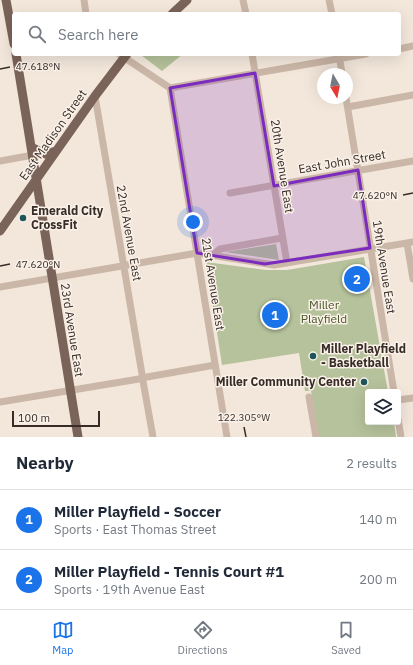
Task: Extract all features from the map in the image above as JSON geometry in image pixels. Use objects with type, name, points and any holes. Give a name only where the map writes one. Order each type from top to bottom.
[{"type":"main road","points":[[6,0],[12,33]]},
{"type":"main road","points":[[174,12],[187,0]]},
{"type":"main road","name":"23rd Avenue East","points":[[16,56],[78,437]]},
{"type":"main road","name":"East Madison Street","points":[[0,231],[122,56]]},
{"type":"main road","points":[[32,151],[45,154],[56,151]]},
{"type":"street","points":[[84,0],[86,12]]},
{"type":"street","points":[[243,0],[246,12]]},
{"type":"street","points":[[329,0],[332,12]]},
{"type":"street","points":[[401,49],[413,46]]},
{"type":"street","points":[[124,56],[170,88],[339,56],[341,68]]},
{"type":"street","name":"20th Avenue East","points":[[252,56],[287,263]]},
{"type":"street","name":"21st Avenue East","points":[[170,88],[227,437]]},
{"type":"street","points":[[348,106],[413,95]]},
{"type":"street","name":"22nd Avenue East","points":[[95,96],[152,437]]},
{"type":"street","name":"19th Avenue East","points":[[348,106],[394,389]]},
{"type":"street","points":[[0,161],[32,151]]},
{"type":"street","name":"East John Street","points":[[230,193],[413,161]]},
{"type":"street","points":[[213,255],[220,249],[282,238]]},
{"type":"street","points":[[0,287],[197,253],[265,264],[287,263],[410,242],[413,279]]},
{"type":"street","points":[[0,402],[215,365]]},
{"type":"street","points":[[309,397],[316,437]]},
{"type":"street","points":[[401,400],[413,398]]},
{"type":"street","points":[[399,425],[401,437]]},
{"type":"highlighted area","points":[[255,73],[274,186],[358,170],[370,248],[265,264],[197,253],[170,88]]},
{"type":"green space","points":[[142,56],[181,56],[162,71]]},
{"type":"green space","points":[[276,244],[279,260],[225,252]]},
{"type":"green space","name":"Miller Playfield","points":[[364,257],[387,389],[365,389],[365,425],[394,425],[396,437],[319,437],[311,391],[305,391],[299,353],[222,365],[206,262],[266,270],[287,270]]},
{"type":"place","name":"Emerald City CrossFit","points":[[23,218]]},
{"type":"place","name":"Miller Playfield - Tennis Court #1","points":[[357,279]]},
{"type":"place","name":"Miller Playfield - Soccer","points":[[275,315]]},
{"type":"place","name":"Miller Playfield - Basketball","points":[[313,356]]},
{"type":"place","name":"Miller Community Center","points":[[364,382]]}]
